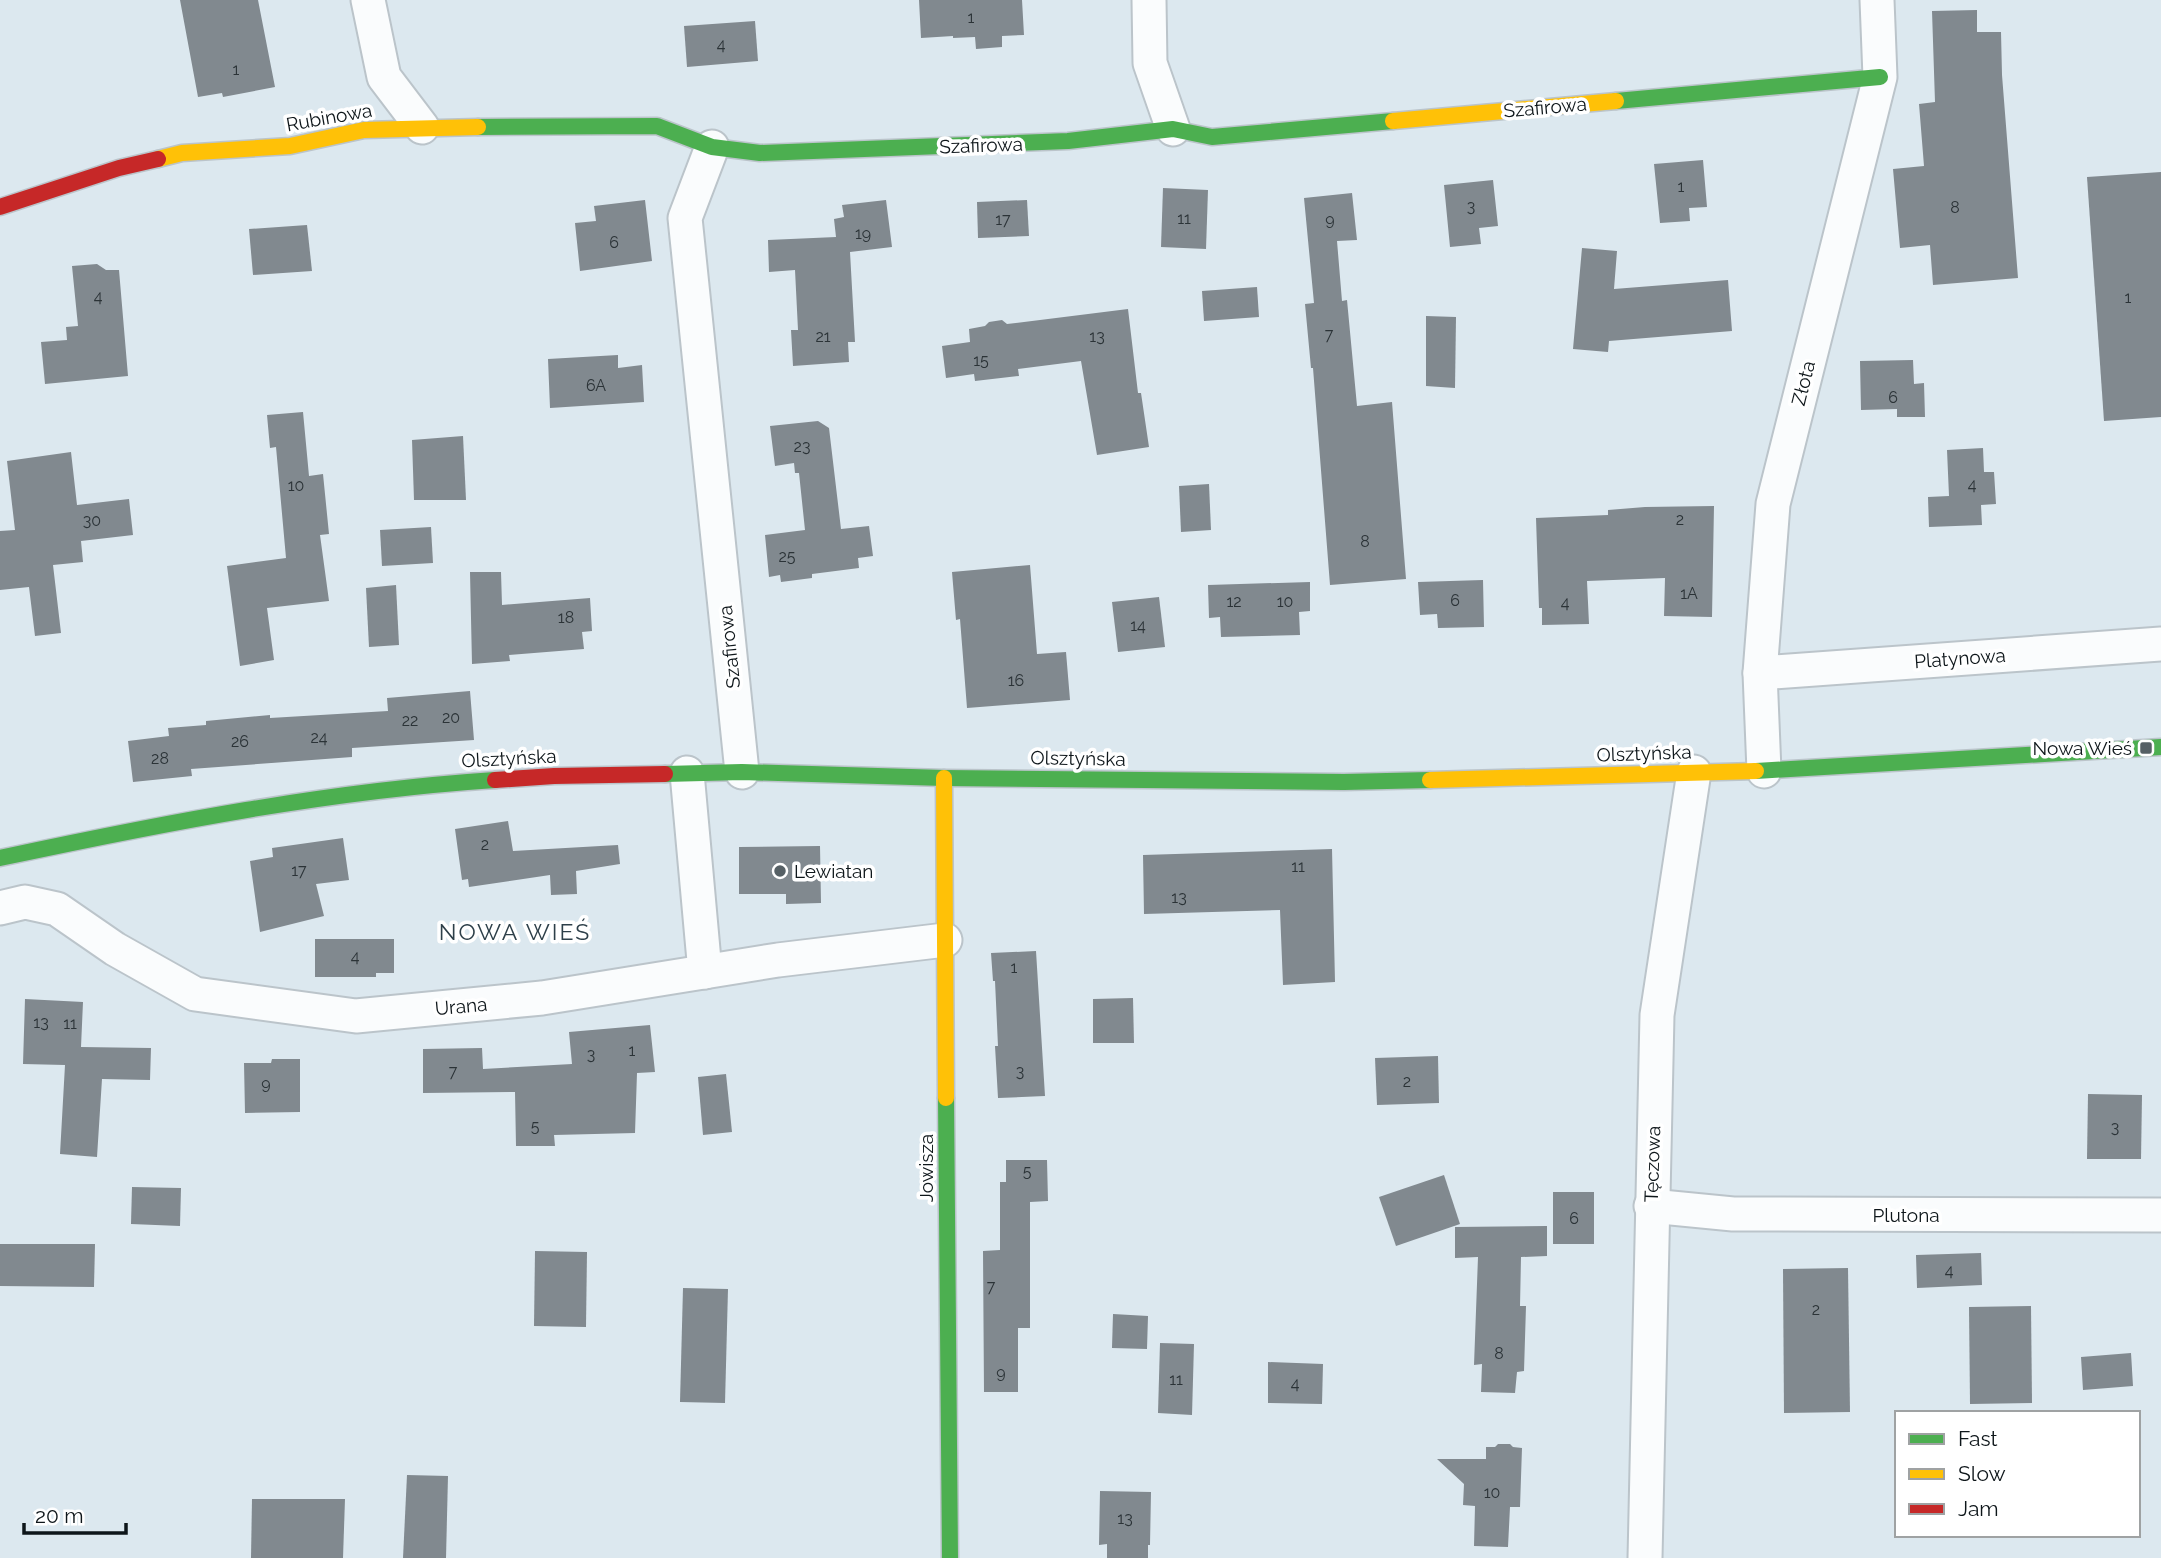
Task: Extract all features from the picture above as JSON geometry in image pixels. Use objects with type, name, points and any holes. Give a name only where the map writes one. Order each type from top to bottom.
[{"type":"street","points":[[368,0],[384,78],[422,127]]},
{"type":"street","points":[[1149,0],[1150,63],[1173,129]]},
{"type":"street","name":"Złota","points":[[1764,771],[1760,673],[1773,504],[1880,77],[1877,0]]},
{"type":"street","name":"Szafirowa","points":[[742,772],[684,218],[712,147],[760,153],[847,150],[1068,141],[1173,129],[1212,137],[1880,77]]},
{"type":"street","name":"Rubinowa","points":[[0,207],[119,167],[182,153],[290,146],[364,130],[657,125],[712,147]]},
{"type":"street","name":"Platynowa","points":[[1760,673],[2161,645]]},
{"type":"street","name":"Olsztyńska","points":[[0,858],[165,823],[376,790],[554,776],[742,772],[944,778],[1344,782],[1764,771],[2161,747]]},
{"type":"street","name":"Tęczowa","points":[[1645,1558],[1657,1015],[1694,772]]},
{"type":"street","points":[[687,773],[705,972]]},
{"type":"street","name":"Jowisza","points":[[944,778],[950,1558]]},
{"type":"street","name":"Urana","points":[[0,908],[25,902],[57,909],[115,948],[195,994],[356,1016],[542,998],[778,960],[945,940]]},
{"type":"street","name":"Plutona","points":[[1651,1206],[1733,1214],[2161,1216]]},
{"type":"building","points":[[180,0],[258,0],[275,87],[223,97],[222,93],[198,97]]},
{"type":"building","points":[[919,0],[1022,0],[1024,35],[1002,36],[1002,47],[976,49],[975,37],[921,38]]},
{"type":"building","points":[[1977,10],[1977,32],[2001,32],[2018,278],[1933,285],[1930,245],[1900,248],[1893,169],[1924,166],[1919,104],[1935,102],[1932,11]]},
{"type":"building","points":[[755,21],[758,61],[687,67],[684,26]]},
{"type":"building","points":[[1703,160],[1707,207],[1689,208],[1690,221],[1660,223],[1654,164]]},
{"type":"building","points":[[2161,172],[2161,417],[2104,421],[2087,177]]},
{"type":"building","points":[[1493,180],[1498,226],[1479,228],[1481,244],[1450,247],[1444,185]]},
{"type":"building","points":[[1163,188],[1208,190],[1206,249],[1161,247]]},
{"type":"building","points":[[1352,193],[1357,240],[1337,241],[1342,301],[1347,300],[1357,406],[1392,402],[1406,579],[1330,585],[1313,368],[1305,304],[1314,303],[1304,198]]},
{"type":"building","points":[[645,200],[652,261],[580,271],[575,223],[596,221],[594,206]]},
{"type":"building","points":[[886,200],[892,247],[850,252],[855,342],[848,342],[849,362],[793,366],[791,330],[798,330],[795,270],[769,272],[768,240],[836,237],[834,219],[844,217],[842,205]]},
{"type":"building","points":[[1027,200],[1029,236],[978,238],[977,202]]},
{"type":"building","points":[[307,225],[312,271],[253,275],[249,229]]},
{"type":"building","points":[[1582,248],[1617,251],[1614,289],[1728,280],[1732,331],[1609,341],[1608,352],[1573,349]]},
{"type":"building","points":[[97,264],[106,270],[119,270],[128,376],[45,384],[41,342],[67,340],[66,327],[78,326],[72,266]]},
{"type":"building","points":[[1257,287],[1259,317],[1204,321],[1202,291]]},
{"type":"building","points":[[1128,309],[1138,393],[1141,393],[1149,447],[1097,455],[1081,361],[1018,369],[1019,376],[975,381],[974,374],[946,378],[942,346],[970,342],[969,329],[1002,320],[1007,324]]},
{"type":"building","points":[[1426,316],[1456,317],[1455,388],[1426,386]]},
{"type":"building","points":[[618,355],[618,368],[642,365],[644,402],[550,408],[548,359]]},
{"type":"building","points":[[1913,360],[1914,384],[1924,383],[1925,417],[1897,417],[1897,409],[1861,410],[1860,361]]},
{"type":"building","points":[[303,412],[309,476],[323,474],[329,534],[320,535],[329,601],[267,608],[274,660],[240,666],[227,566],[286,558],[276,447],[270,448],[267,415]]},
{"type":"building","points":[[818,421],[829,428],[841,529],[869,526],[873,556],[858,558],[859,568],[812,574],[812,578],[781,582],[780,575],[769,577],[765,535],[805,530],[799,473],[795,473],[794,463],[775,466],[770,426]]},
{"type":"building","points":[[463,436],[466,500],[414,500],[412,440]]},
{"type":"building","points":[[1983,448],[1984,472],[1994,472],[1996,504],[1981,505],[1982,525],[1929,527],[1928,497],[1949,496],[1947,450]]},
{"type":"building","points":[[71,452],[77,505],[129,499],[133,535],[81,541],[83,562],[53,565],[61,633],[35,636],[29,587],[0,590],[0,531],[15,530],[7,461]]},
{"type":"building","points":[[1209,484],[1211,530],[1181,532],[1179,486]]},
{"type":"building","points":[[1714,506],[1712,617],[1664,616],[1665,578],[1587,581],[1589,624],[1542,625],[1536,518],[1608,515],[1608,510],[1645,507]]},
{"type":"building","points":[[431,527],[433,563],[382,566],[380,530]]},
{"type":"building","points":[[1030,565],[1037,654],[1066,652],[1070,700],[967,708],[960,619],[956,620],[952,572]]},
{"type":"building","points":[[470,572],[501,572],[502,605],[590,598],[592,631],[582,632],[584,649],[509,655],[510,661],[472,664]]},
{"type":"building","points":[[1483,580],[1484,627],[1438,628],[1437,614],[1420,615],[1418,582]]},
{"type":"building","points":[[1310,582],[1310,611],[1299,612],[1300,635],[1221,637],[1220,617],[1209,618],[1208,585]]},
{"type":"building","points":[[396,585],[399,645],[369,647],[366,588]]},
{"type":"building","points":[[1159,597],[1165,647],[1118,652],[1112,602]]},
{"type":"building","points":[[470,691],[474,740],[352,748],[352,757],[191,769],[192,776],[133,782],[128,741],[169,736],[168,728],[206,725],[206,721],[270,715],[270,718],[388,711],[387,698]]},
{"type":"building","points":[[508,821],[513,851],[618,845],[620,864],[576,871],[577,894],[551,895],[550,875],[469,887],[468,879],[462,880],[455,829]]},
{"type":"building","points":[[343,838],[349,880],[316,884],[324,916],[260,932],[250,861],[273,857],[272,848]]},
{"type":"building","name":"Lewiatan","points":[[820,846],[821,903],[786,904],[786,894],[739,894],[739,847]]},
{"type":"building","points":[[1332,849],[1335,982],[1283,985],[1280,910],[1144,914],[1143,855]]},
{"type":"building","points":[[315,939],[394,939],[394,973],[376,973],[376,977],[315,977]]},
{"type":"building","points":[[1036,951],[1045,1096],[998,1098],[995,981],[991,953]]},
{"type":"building","points":[[1133,998],[1134,1043],[1093,1043],[1093,999]]},
{"type":"building","points":[[25,999],[83,1002],[81,1047],[151,1048],[150,1080],[102,1079],[97,1157],[60,1154],[65,1065],[23,1064]]},
{"type":"building","points":[[650,1025],[655,1072],[637,1073],[635,1133],[554,1135],[555,1146],[516,1146],[515,1092],[423,1093],[423,1049],[482,1048],[483,1069],[572,1064],[569,1032]]},
{"type":"building","points":[[1438,1056],[1439,1103],[1377,1105],[1375,1058]]},
{"type":"building","points":[[272,1059],[300,1059],[300,1112],[245,1113],[244,1063],[271,1063]]},
{"type":"building","points":[[726,1074],[732,1132],[703,1135],[698,1077]]},
{"type":"building","points":[[2088,1094],[2142,1095],[2141,1159],[2087,1159]]},
{"type":"building","points":[[1006,1160],[1047,1160],[1048,1201],[1030,1202],[1030,1328],[1018,1328],[1018,1392],[984,1392],[983,1251],[1000,1250],[1000,1182],[1006,1182]]},
{"type":"building","points":[[1444,1175],[1460,1224],[1396,1246],[1379,1197]]},
{"type":"building","points":[[132,1187],[181,1188],[180,1226],[131,1224]]},
{"type":"building","points":[[1553,1192],[1594,1192],[1594,1244],[1553,1244]]},
{"type":"building","points":[[1547,1226],[1547,1256],[1521,1257],[1520,1306],[1526,1306],[1524,1371],[1517,1372],[1515,1393],[1481,1392],[1482,1364],[1474,1365],[1478,1257],[1455,1258],[1455,1227]]},
{"type":"building","points":[[0,1244],[95,1244],[94,1287],[0,1286]]},
{"type":"building","points":[[535,1251],[587,1252],[586,1327],[534,1326]]},
{"type":"building","points":[[1981,1253],[1982,1285],[1917,1288],[1916,1255]]},
{"type":"building","points":[[1848,1268],[1850,1412],[1784,1413],[1783,1269]]},
{"type":"building","points":[[683,1288],[728,1289],[725,1403],[680,1402]]},
{"type":"building","points":[[2031,1306],[2032,1403],[1970,1404],[1969,1307]]},
{"type":"building","points":[[1113,1314],[1148,1316],[1147,1349],[1112,1348]]},
{"type":"building","points":[[1160,1343],[1194,1344],[1192,1415],[1158,1413]]},
{"type":"building","points":[[2131,1353],[2133,1386],[2083,1390],[2081,1357]]},
{"type":"building","points":[[1268,1362],[1323,1364],[1322,1404],[1268,1403]]},
{"type":"building","points":[[1498,1444],[1522,1448],[1520,1507],[1510,1507],[1508,1547],[1474,1546],[1475,1506],[1463,1505],[1464,1484],[1437,1459],[1486,1459],[1486,1447],[1495,1447]]},
{"type":"building","points":[[407,1475],[448,1476],[446,1558],[403,1558]]},
{"type":"building","points":[[1100,1491],[1151,1492],[1148,1558],[1107,1558],[1107,1544],[1099,1545]]},
{"type":"building","points":[[252,1499],[345,1499],[343,1558],[251,1558]]},
{"type":"traffic: fast","points":[[1616,101],[1880,77]]},
{"type":"traffic: fast","points":[[478,127],[657,126],[712,147],[760,153],[1068,141],[1173,129],[1212,137],[1393,121]]},
{"type":"traffic: fast","points":[[1756,771],[2161,747]]},
{"type":"traffic: fast","points":[[665,774],[742,772],[944,778],[1344,782],[1430,780]]},
{"type":"traffic: fast","points":[[0,858],[308,800],[495,780]]},
{"type":"traffic: fast","points":[[946,1098],[950,1558]]},
{"type":"traffic: slow","points":[[1393,121],[1616,101]]},
{"type":"traffic: slow","points":[[158,159],[182,153],[290,146],[364,130],[478,127]]},
{"type":"traffic: slow","points":[[1430,780],[1756,771]]},
{"type":"traffic: slow","points":[[944,778],[946,1098]]},
{"type":"traffic: jam","points":[[0,207],[119,168],[158,159]]},
{"type":"traffic: jam","points":[[495,780],[665,774]]},
{"type":"place","name":"Nowa Wieś","points":[[2146,748]]},
{"type":"place","name":"Lewiatan","points":[[780,871]]},
{"type":"district","name":"NOWA WIEŚ","points":[[515,931]]}]
